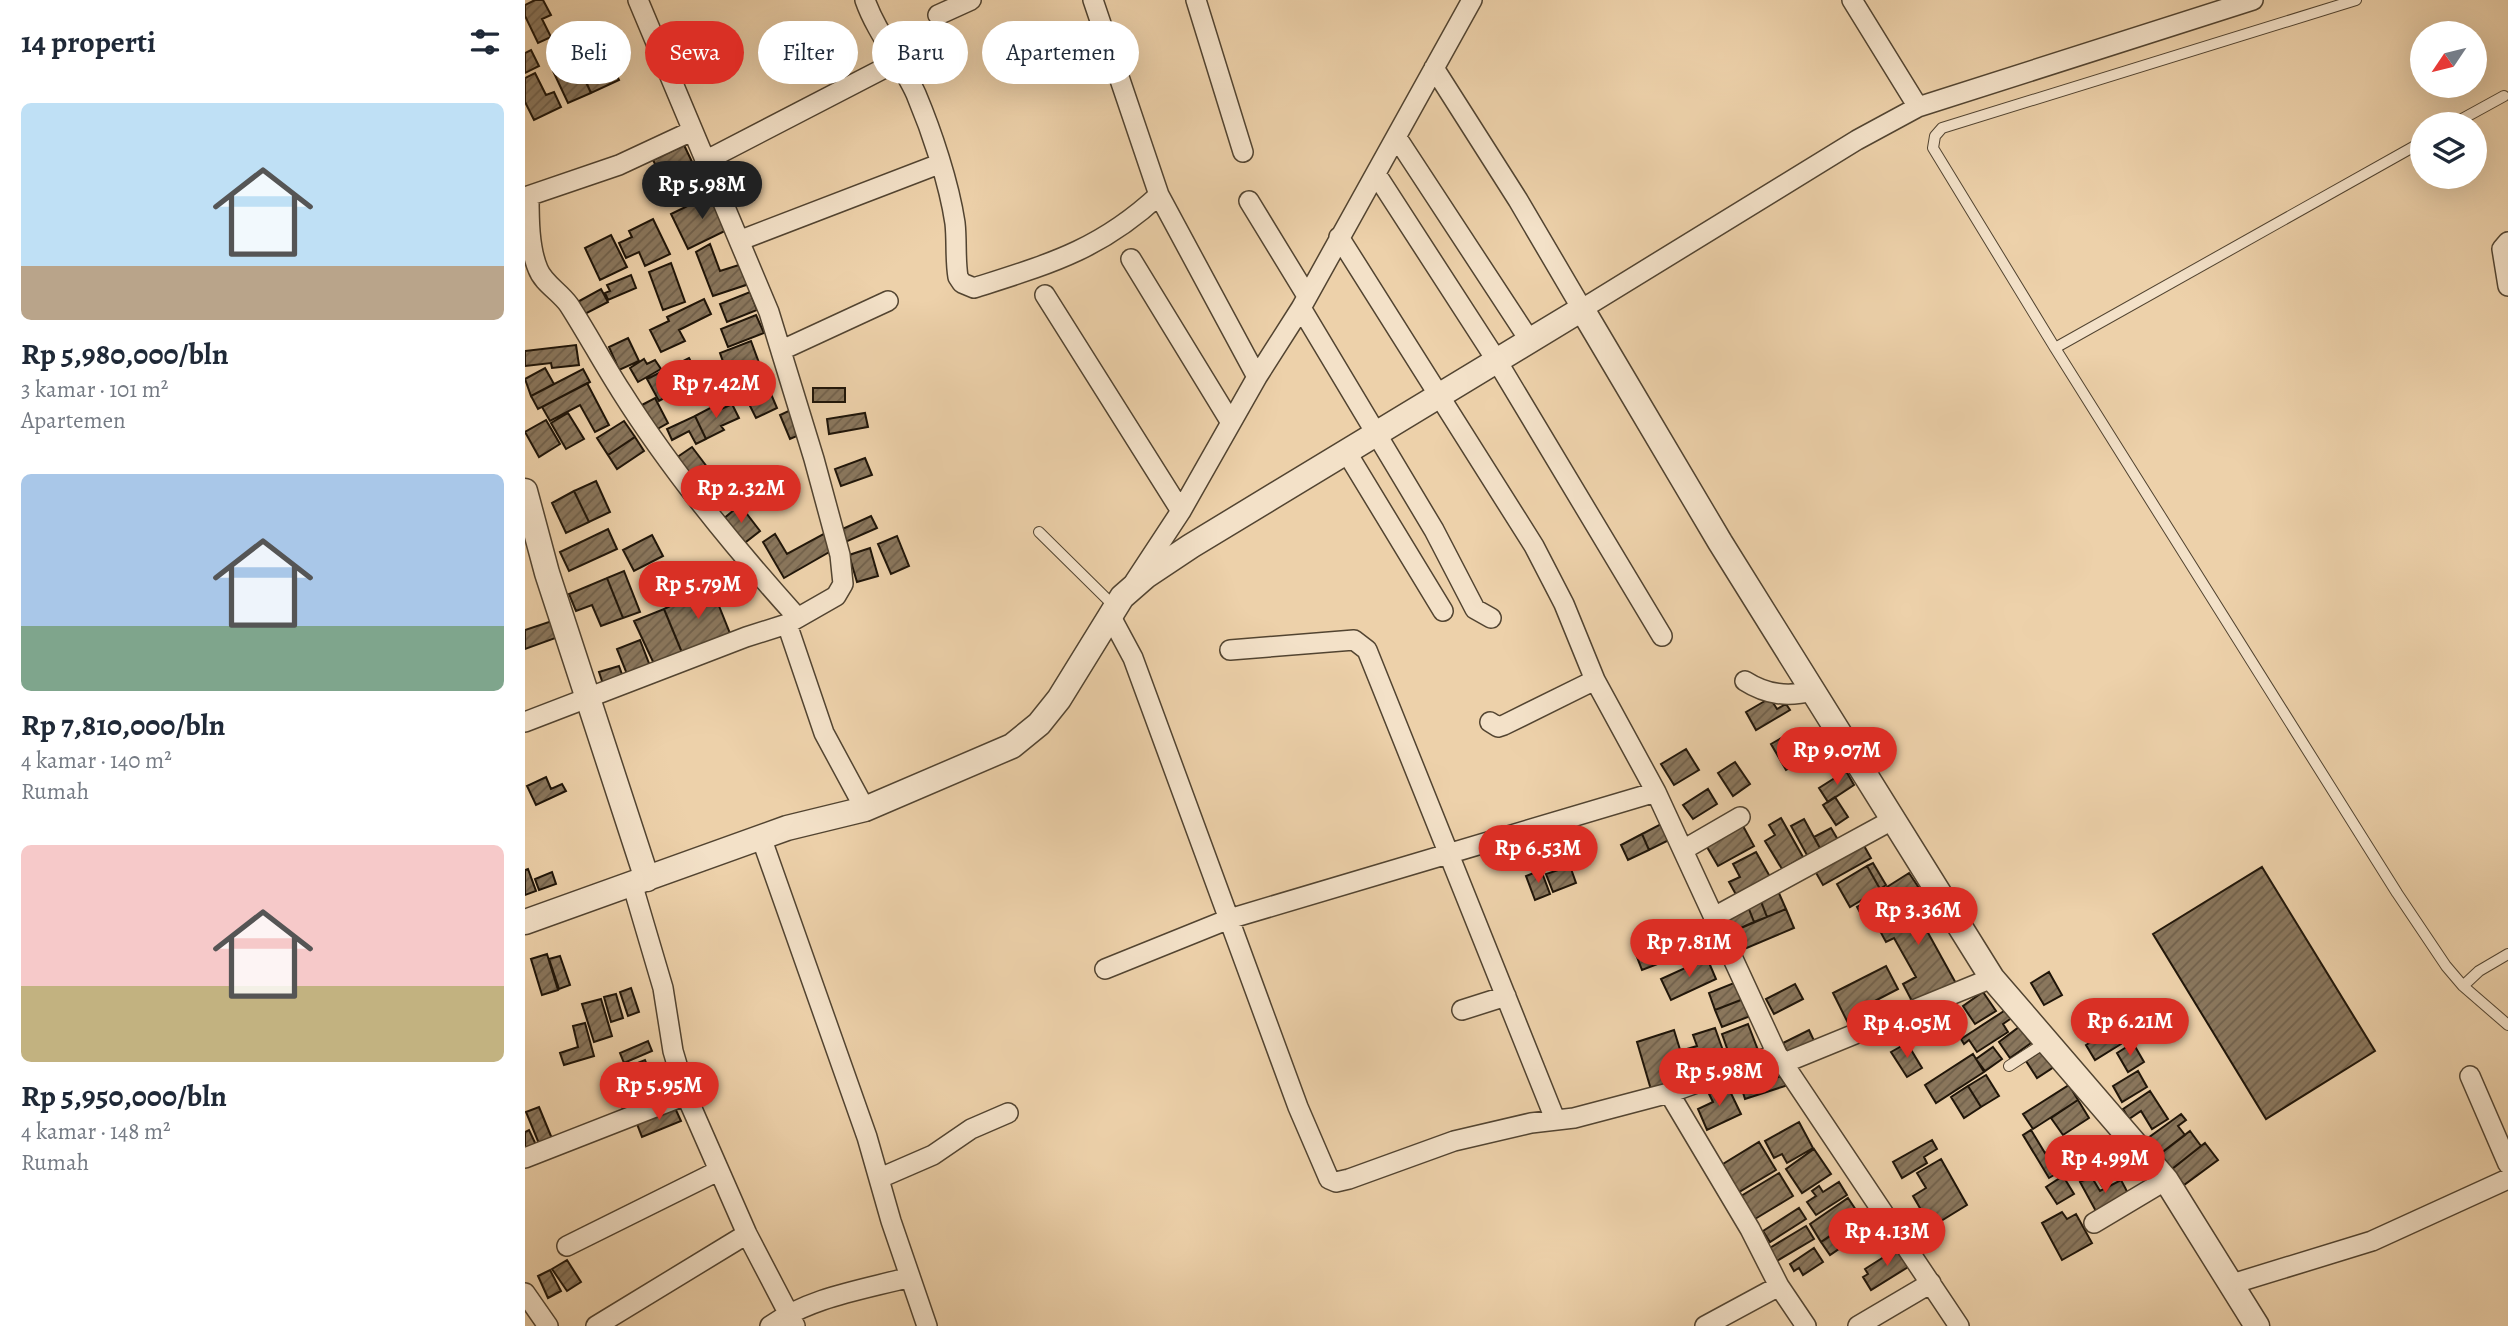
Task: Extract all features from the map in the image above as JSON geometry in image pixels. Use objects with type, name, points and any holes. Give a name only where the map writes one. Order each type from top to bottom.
[{"type":"street","points":[[525,722],[792,621],[836,596],[842,584],[840,555],[782,350],[741,240],[638,0]]},
{"type":"street","points":[[865,0],[874,21]]},
{"type":"street","points":[[938,15],[971,0]]},
{"type":"street","points":[[1093,0],[1170,220],[1257,377]]},
{"type":"street","points":[[1196,0],[1243,152]]},
{"type":"street","points":[[525,922],[811,820],[874,806],[1012,746],[1024,737],[1059,699],[1181,511],[1230,421],[1304,302],[1472,0]]},
{"type":"street","points":[[1852,0],[1918,107]]},
{"type":"street","points":[[1132,586],[1191,546],[1857,140],[1918,107],[2253,0]]},
{"type":"street","points":[[1434,68],[1518,200],[1706,520],[1992,978],[2166,1180],[2257,1326]]},
{"type":"street","points":[[705,161],[872,75]]},
{"type":"street","points":[[911,84],[939,164],[955,226],[958,277],[962,284],[974,288],[1048,265],[1098,243],[1160,196]]},
{"type":"street","points":[[692,131],[619,164],[527,196],[538,271],[570,306],[622,393],[672,464],[792,621],[824,733],[874,806]]},
{"type":"street","points":[[1397,138],[1530,341]]},
{"type":"street","points":[[741,240],[939,164]]},
{"type":"street","points":[[1376,174],[1497,361],[1662,636]]},
{"type":"street","points":[[1249,201],[1434,530],[1475,609],[1491,618]]},
{"type":"street","points":[[1339,237],[1534,546],[1567,613],[1595,680],[1655,792],[1781,1058],[1959,1326]]},
{"type":"street","points":[[2508,242],[2502,249],[2508,286]]},
{"type":"street","points":[[1131,259],[1230,421]]},
{"type":"street","points":[[1045,295],[1181,511]]},
{"type":"street","points":[[782,350],[888,301]]},
{"type":"street","points":[[1347,453],[1443,611]]},
{"type":"street","points":[[525,491],[547,573],[588,696],[640,881],[663,988],[673,1051],[686,1095],[747,1234],[792,1319]]},
{"type":"street","points":[[1113,612],[1133,658],[1298,1107],[1329,1179],[1336,1182],[1454,1140],[1594,1113],[1781,1058],[1992,978]]},
{"type":"street","points":[[1230,650],[1354,640],[1363,644],[1555,1119]]},
{"type":"street","points":[[1490,722],[1498,727],[1504,725],[1595,680]]},
{"type":"street","points":[[1745,681],[1758,689],[1776,694],[1794,696],[1814,691]]},
{"type":"street","points":[[1105,969],[1229,919],[1449,856],[1655,792]]},
{"type":"street","points":[[1683,850],[1740,817]]},
{"type":"street","points":[[1714,917],[1894,819]]},
{"type":"street","points":[[761,837],[880,1178],[927,1326]]},
{"type":"street","points":[[1462,1010],[1506,996]]},
{"type":"street","points":[[2470,1076],[2508,1164]]},
{"type":"street","points":[[1668,1093],[1750,1229],[1779,1286],[1806,1326]]},
{"type":"street","points":[[525,1158],[686,1095]]},
{"type":"street","points":[[880,1178],[933,1155],[971,1129],[1009,1114]]},
{"type":"street","points":[[567,1246],[718,1171]]},
{"type":"street","points":[[2232,1283],[2372,1241],[2508,1179]]},
{"type":"street","points":[[2094,1223],[2166,1180]]},
{"type":"street","points":[[596,1326],[747,1234]]},
{"type":"street","points":[[770,1326],[792,1319],[850,1292],[910,1277]]},
{"type":"street","points":[[1858,1326],[1931,1283]]},
{"type":"street","points":[[1705,1326],[1779,1286]]},
{"type":"street","points":[[525,1293],[537,1319]]},
{"type":"lane","points":[[2356,0],[1942,128],[1934,136],[1933,148],[2332,791],[2446,966],[2463,986],[2508,1025]]},
{"type":"lane","points":[[2475,112],[2504,96]]},
{"type":"lane","points":[[2055,348],[2410,149]]},
{"type":"lane","points":[[1039,532],[1113,612]]},
{"type":"lane","points":[[2463,986],[2479,971],[2508,954]]},
{"type":"lane","points":[[2009,1066],[2046,1041]]},
{"type":"building","points":[[535,0],[543,0],[551,15],[542,19],[546,27],[546,39],[538,43],[525,16],[525,5]]},
{"type":"building","points":[[531,50],[539,66],[525,73],[525,53]]},
{"type":"building","points":[[535,73],[546,95],[554,92],[561,107],[534,120],[525,102],[525,78]]},
{"type":"building","points":[[559,84],[587,84],[591,93],[568,103]]},
{"type":"building","points":[[587,84],[610,84],[591,93]]},
{"type":"building","points":[[684,145],[694,166],[684,171],[688,179],[668,190],[653,160]]},
{"type":"building","points":[[716,192],[733,227],[688,249],[671,214]]},
{"type":"building","points":[[653,219],[670,254],[645,266],[639,252],[626,258],[619,243],[632,237],[629,231]]},
{"type":"building","points":[[611,235],[627,267],[600,280],[585,248]]},
{"type":"building","points":[[710,244],[720,271],[742,264],[749,284],[713,296],[696,252]]},
{"type":"building","points":[[671,263],[685,302],[663,310],[649,272]]},
{"type":"building","points":[[631,275],[636,288],[608,300],[605,293],[610,291],[607,285]]},
{"type":"building","points":[[601,289],[608,302],[579,317],[572,305]]},
{"type":"building","points":[[750,292],[757,310],[727,322],[720,304]]},
{"type":"building","points":[[704,299],[711,314],[679,330],[685,341],[661,352],[650,330],[669,321],[667,317]]},
{"type":"building","points":[[756,315],[764,333],[728,347],[721,329]]},
{"type":"building","points":[[628,338],[639,361],[619,370],[609,347]]},
{"type":"building","points":[[751,341],[766,382],[734,393],[720,353]]},
{"type":"building","points":[[576,345],[579,365],[552,368],[551,363],[525,366],[525,351]]},
{"type":"building","points":[[689,358],[700,379],[659,401],[647,379]]},
{"type":"building","points":[[644,359],[647,364],[655,360],[661,369],[638,382],[630,368]]},
{"type":"building","points":[[545,368],[554,384],[531,396],[525,379]]},
{"type":"building","points":[[583,369],[590,382],[538,409],[531,396]]},
{"type":"building","points":[[587,383],[609,425],[595,432],[580,405],[550,421],[542,407]]},
{"type":"building","points":[[768,387],[777,408],[756,418],[746,398]]},
{"type":"building","points":[[813,388],[845,388],[845,402],[813,402]]},
{"type":"building","points":[[655,398],[668,423],[652,432],[638,407]]},
{"type":"building","points":[[732,404],[739,418],[721,426],[724,430],[706,439],[695,416],[712,407],[715,412]]},
{"type":"building","points":[[795,408],[806,432],[790,439],[780,415]]},
{"type":"building","points":[[568,413],[584,439],[566,449],[551,423]]},
{"type":"building","points":[[865,413],[868,427],[829,434],[827,419]]},
{"type":"building","points":[[695,416],[706,439],[696,444],[689,431],[672,440],[667,429]]},
{"type":"building","points":[[546,420],[560,444],[539,457],[525,432]]},
{"type":"building","points":[[624,421],[635,437],[608,455],[597,438]]},
{"type":"building","points":[[635,437],[644,451],[617,469],[608,455]]},
{"type":"building","points":[[692,447],[723,488],[707,500],[676,458]]},
{"type":"building","points":[[865,458],[872,475],[841,486],[835,469]]},
{"type":"building","points":[[596,481],[610,512],[589,522],[574,491]]},
{"type":"building","points":[[574,491],[589,522],[566,533],[552,503]]},
{"type":"building","points":[[740,505],[760,531],[742,545],[722,520]]},
{"type":"building","points":[[871,516],[877,528],[843,543],[838,531]]},
{"type":"building","points":[[608,529],[617,549],[569,571],[560,552]]},
{"type":"building","points":[[829,531],[831,551],[784,578],[763,542],[775,534],[787,554]]},
{"type":"building","points":[[652,535],[663,556],[634,571],[623,550]]},
{"type":"building","points":[[897,536],[909,566],[891,574],[878,544]]},
{"type":"building","points":[[870,548],[878,576],[857,582],[849,555]]},
{"type":"building","points":[[624,571],[640,612],[623,618],[607,578]]},
{"type":"building","points":[[607,578],[623,618],[601,626],[592,605],[576,611],[569,594]]},
{"type":"building","points":[[711,586],[731,636],[683,655],[664,609]]},
{"type":"building","points":[[664,609],[683,655],[655,666],[634,621]]},
{"type":"building","points":[[555,620],[561,636],[525,649],[525,630]]},
{"type":"building","points":[[640,640],[650,666],[627,674],[617,649]]},
{"type":"building","points":[[619,666],[624,680],[604,687],[599,672]]},
{"type":"building","points":[[1770,698],[1777,709],[1786,704],[1790,710],[1756,730],[1746,712]]},
{"type":"building","points":[[1812,733],[1822,750],[1786,770],[1771,744],[1785,736],[1790,745]]},
{"type":"building","points":[[1686,749],[1699,770],[1674,785],[1661,764]]},
{"type":"building","points":[[1735,762],[1750,784],[1733,796],[1718,773]]},
{"type":"building","points":[[1846,771],[1854,785],[1828,802],[1819,788]]},
{"type":"building","points":[[546,777],[551,789],[562,784],[566,791],[536,805],[527,786]]},
{"type":"building","points":[[1708,789],[1717,804],[1693,819],[1683,805]]},
{"type":"building","points":[[1835,797],[1848,817],[1836,825],[1823,805]]},
{"type":"building","points":[[1781,818],[1803,857],[1782,869],[1765,841],[1775,835],[1769,825]]},
{"type":"building","points":[[1804,819],[1821,850],[1808,857],[1791,826]]},
{"type":"building","points":[[1663,823],[1671,839],[1649,850],[1642,834]]},
{"type":"building","points":[[1743,826],[1754,846],[1718,866],[1707,847]]},
{"type":"building","points":[[1831,828],[1838,840],[1821,850],[1814,837]]},
{"type":"building","points":[[1642,834],[1649,850],[1628,860],[1621,845]]},
{"type":"building","points":[[1863,844],[1871,858],[1823,885],[1815,871]]},
{"type":"building","points":[[1756,852],[1773,882],[1739,900],[1729,882],[1740,877],[1733,864]]},
{"type":"building","points":[[1873,863],[1886,885],[1880,889],[1867,866]]},
{"type":"building","points":[[1570,866],[1576,883],[1553,892],[1546,874]]},
{"type":"building","points":[[1867,866],[1880,889],[1850,907],[1837,884]]},
{"type":"building","points":[[2262,867],[2375,1051],[2266,1119],[2153,934]]},
{"type":"building","points":[[528,869],[536,891],[525,895],[525,870]]},
{"type":"building","points":[[1541,870],[1550,894],[1535,900],[1526,876]]},
{"type":"building","points":[[552,872],[556,884],[539,890],[535,879]]},
{"type":"building","points":[[1909,873],[1919,888],[1897,902],[1887,887]]},
{"type":"building","points":[[1929,890],[1941,912],[1922,922],[1958,987],[1914,1005],[1903,984],[1916,977],[1894,938],[1886,942],[1874,920]]},
{"type":"building","points":[[1778,891],[1786,909],[1767,917],[1760,899]]},
{"type":"building","points":[[1879,895],[1888,909],[1865,922],[1857,907]]},
{"type":"building","points":[[1760,899],[1767,917],[1754,922],[1747,904]]},
{"type":"building","points":[[1747,904],[1754,922],[1734,931],[1726,913]]},
{"type":"building","points":[[1786,909],[1794,928],[1742,950],[1734,931]]},
{"type":"building","points":[[1667,926],[1673,943],[1684,939],[1689,952],[1642,970],[1632,944]]},
{"type":"building","points":[[547,954],[558,990],[542,995],[531,959]]},
{"type":"building","points":[[560,956],[570,985],[559,989],[549,959]]},
{"type":"building","points":[[1707,958],[1716,979],[1671,1000],[1661,979]]},
{"type":"building","points":[[1886,966],[1898,989],[1867,1005],[1871,1013],[1849,1025],[1833,993]]},
{"type":"building","points":[[2049,972],[2062,995],[2044,1005],[2031,983]]},
{"type":"building","points":[[1739,981],[1746,998],[1715,1010],[1709,993]]},
{"type":"building","points":[[1795,984],[1803,999],[1774,1014],[1766,999]]},
{"type":"building","points":[[631,988],[639,1012],[628,1016],[620,992]]},
{"type":"building","points":[[1983,992],[1996,1011],[1975,1024],[1963,1006]]},
{"type":"building","points":[[616,994],[623,1018],[611,1022],[604,997]]},
{"type":"building","points":[[1746,998],[1753,1015],[1722,1027],[1715,1010]]},
{"type":"building","points":[[601,999],[612,1036],[594,1042],[582,1004]]},
{"type":"building","points":[[2007,1009],[2013,1017],[2003,1024],[2008,1032],[1977,1052],[1969,1040],[1964,1044],[1961,1039]]},
{"type":"building","points":[[585,1023],[594,1056],[564,1065],[560,1053],[578,1047],[573,1026]]},
{"type":"building","points":[[1748,1024],[1761,1058],[1734,1068],[1722,1034]]},
{"type":"building","points":[[2019,1027],[2031,1043],[2010,1058],[1999,1042]]},
{"type":"building","points":[[1715,1028],[1726,1059],[1694,1069],[1687,1049],[1697,1046],[1693,1035]]},
{"type":"building","points":[[2112,1029],[2121,1044],[2095,1060],[2086,1045]]},
{"type":"building","points":[[1674,1030],[1690,1082],[1652,1093],[1637,1042]]},
{"type":"building","points":[[1809,1030],[1816,1045],[1790,1058],[1783,1043]]},
{"type":"building","points":[[648,1041],[652,1051],[624,1063],[620,1053]]},
{"type":"building","points":[[1907,1043],[1922,1068],[1907,1077],[1891,1052]]},
{"type":"building","points":[[2133,1043],[2144,1062],[2128,1072],[2117,1053]]},
{"type":"building","points":[[1993,1047],[2002,1059],[1985,1071],[1976,1059]]},
{"type":"building","points":[[2043,1050],[2054,1067],[2037,1078],[2026,1061]]},
{"type":"building","points":[[1973,1054],[1984,1072],[1936,1103],[1925,1085]]},
{"type":"building","points":[[645,1060],[650,1073],[666,1067],[669,1073],[627,1089],[620,1070]]},
{"type":"building","points":[[1770,1071],[1772,1079],[1785,1075],[1788,1085],[1745,1099],[1739,1080]]},
{"type":"building","points":[[2138,1071],[2147,1087],[2122,1102],[2113,1086]]},
{"type":"building","points":[[1986,1075],[1999,1096],[1981,1107],[1968,1086]]},
{"type":"building","points":[[659,1084],[666,1101],[638,1112],[631,1094]]},
{"type":"building","points":[[1727,1085],[1741,1114],[1707,1130],[1698,1109],[1713,1102],[1709,1094]]},
{"type":"building","points":[[2069,1085],[2078,1100],[2033,1129],[2023,1114]]},
{"type":"building","points":[[1968,1086],[1981,1107],[1964,1118],[1951,1097]]},
{"type":"building","points":[[2150,1091],[2168,1119],[2152,1129],[2141,1111],[2129,1119],[2123,1109]]},
{"type":"building","points":[[627,1093],[635,1113],[626,1117],[618,1096]]},
{"type":"building","points":[[2078,1100],[2089,1118],[2063,1135],[2051,1118]]},
{"type":"building","points":[[539,1107],[553,1141],[540,1146],[526,1112]]},
{"type":"building","points":[[675,1108],[681,1121],[642,1137],[637,1124]]},
{"type":"building","points":[[2181,1114],[2186,1120],[2178,1126],[2185,1135],[2160,1154],[2148,1138]]},
{"type":"building","points":[[1799,1122],[1813,1148],[1787,1163],[1782,1154],[1774,1158],[1765,1141]]},
{"type":"building","points":[[529,1130],[537,1147],[525,1152],[525,1132]]},
{"type":"building","points":[[2031,1130],[2045,1153],[2051,1149],[2064,1169],[2049,1178],[2023,1135]]},
{"type":"building","points":[[2190,1131],[2201,1146],[2172,1169],[2160,1154]]},
{"type":"building","points":[[1932,1140],[1937,1149],[1924,1157],[1927,1163],[1902,1178],[1893,1162]]},
{"type":"building","points":[[1759,1142],[1776,1170],[1734,1195],[1718,1167]]},
{"type":"building","points":[[2205,1143],[2218,1160],[2184,1185],[2172,1169]]},
{"type":"building","points":[[1814,1149],[1831,1174],[1802,1193],[1786,1169]]},
{"type":"building","points":[[2116,1149],[2128,1171],[2102,1186],[2090,1164]]},
{"type":"building","points":[[1941,1159],[1967,1205],[1931,1227],[1913,1196],[1926,1188],[1917,1173]]},
{"type":"building","points":[[1779,1173],[1793,1196],[1755,1219],[1741,1196]]},
{"type":"building","points":[[2063,1176],[2074,1194],[2057,1204],[2046,1187]]},
{"type":"building","points":[[2091,1176],[2100,1191],[2121,1180],[2130,1197],[2098,1215],[2080,1182]]},
{"type":"building","points":[[1839,1182],[1847,1195],[1816,1215],[1807,1202],[1816,1196],[1812,1191],[1819,1186],[1823,1192]]},
{"type":"building","points":[[1848,1198],[1860,1216],[1821,1242],[1810,1224]]},
{"type":"building","points":[[1799,1208],[1806,1219],[1770,1242],[1763,1231]]},
{"type":"building","points":[[2062,1212],[2067,1219],[2076,1214],[2092,1243],[2062,1260],[2042,1223]]},
{"type":"building","points":[[1806,1226],[1814,1239],[1775,1262],[1768,1249]]},
{"type":"building","points":[[1843,1227],[1852,1240],[1830,1255],[1821,1242]]},
{"type":"building","points":[[1901,1246],[1913,1264],[1871,1290],[1863,1277],[1868,1274],[1865,1269]]},
{"type":"building","points":[[1814,1248],[1823,1262],[1803,1275],[1799,1268],[1794,1271],[1790,1264]]},
{"type":"building","points":[[567,1260],[581,1282],[567,1291],[552,1269]]},
{"type":"building","points":[[550,1270],[561,1291],[548,1298],[538,1276]]}]
